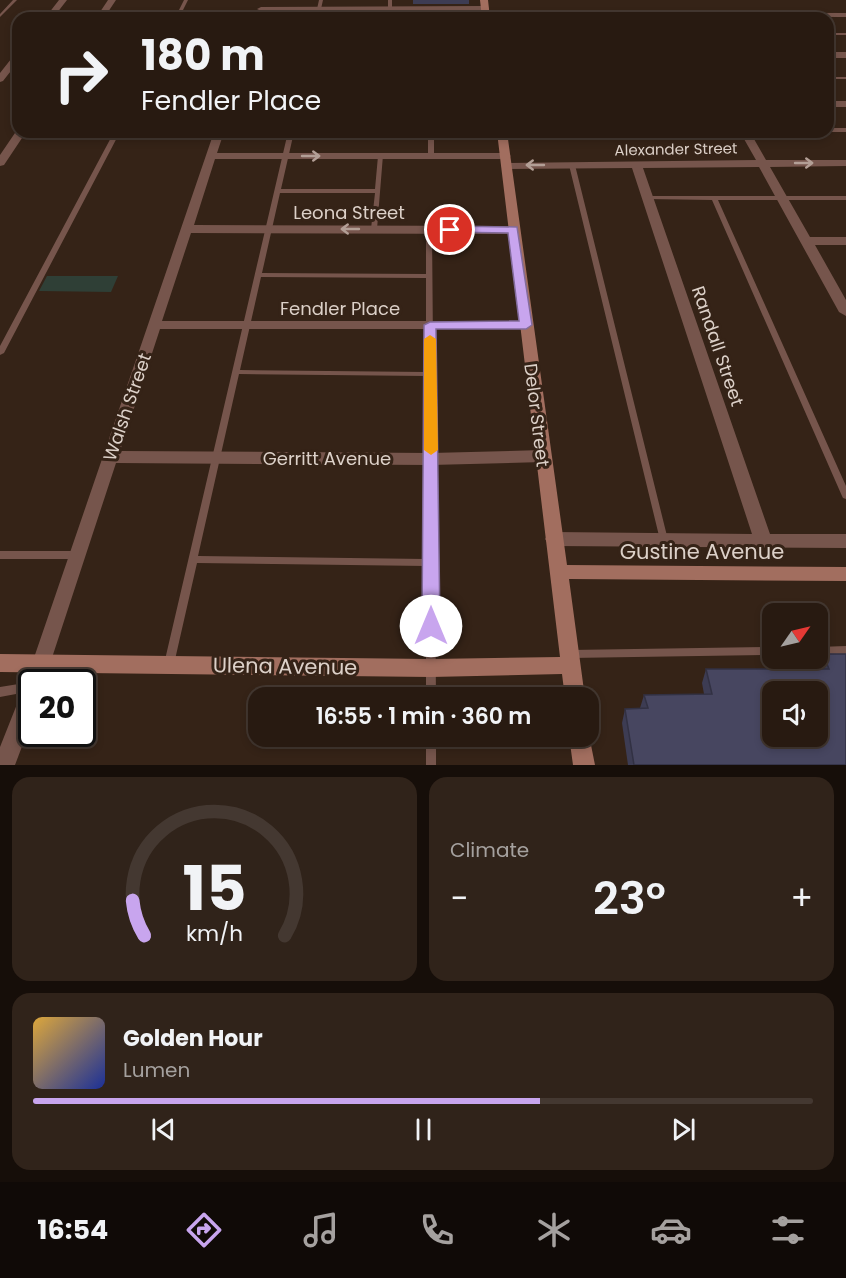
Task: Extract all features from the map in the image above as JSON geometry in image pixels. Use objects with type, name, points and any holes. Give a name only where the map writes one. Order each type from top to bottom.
[{"type":"street","points":[[54,12],[63,0]]},
{"type":"street","points":[[262,4],[319,9],[615,12]]},
{"type":"street","points":[[0,79],[12,64]]},
{"type":"street","points":[[0,163],[17,138]]},
{"type":"street","name":"Walsh Street","points":[[39,669],[217,138]]},
{"type":"street","name":"Delor Street","points":[[503,138],[574,687]]},
{"type":"street","points":[[748,138],[846,312]]},
{"type":"street","name":"Alexander Street","points":[[211,156],[431,156],[572,165],[846,163]]},
{"type":"street","name":"Randall Street","points":[[636,165],[763,540]]},
{"type":"street","name":"Leona Street","points":[[185,230],[513,230]]},
{"type":"street","points":[[806,241],[846,241]]},
{"type":"street","name":"Fendler Place","points":[[155,325],[526,325]]},
{"type":"street","name":"Gerritt Avenue","points":[[110,457],[431,459],[543,456]]},
{"type":"street","points":[[554,539],[846,541]]},
{"type":"street","name":"Gustine Avenue","points":[[558,572],[846,574]]},
{"type":"street","name":"Ulena Avenue","points":[[0,663],[431,668],[570,660]]},
{"type":"street","points":[[4,765],[18,727]]},
{"type":"street","points":[[582,747],[584,765]]},
{"type":"lane","points":[[1,13],[15,0]]},
{"type":"lane","points":[[0,353],[114,138]]},
{"type":"lane","points":[[169,664],[290,138]]},
{"type":"lane","points":[[431,138],[431,156]]},
{"type":"lane","points":[[374,229],[381,156]]},
{"type":"lane","points":[[572,165],[664,540]]},
{"type":"lane","points":[[278,191],[378,191]]},
{"type":"lane","points":[[648,198],[846,198]]},
{"type":"lane","points":[[714,198],[846,496]]},
{"type":"lane","points":[[429,230],[431,687]]},
{"type":"lane","points":[[258,275],[430,276]]},
{"type":"lane","points":[[236,372],[430,374]]},
{"type":"lane","points":[[0,555],[77,555]]},
{"type":"lane","points":[[193,559],[431,562]]},
{"type":"lane","points":[[828,651],[846,650]]},
{"type":"lane","points":[[570,660],[762,651]]},
{"type":"lane","points":[[0,692],[18,690]]},
{"type":"lane","points":[[431,747],[431,765]]},
{"type":"green space","points":[[47,276],[118,276],[111,292],[39,291]]},
{"type":"building","points":[[828,654],[846,654],[846,765],[634,765],[625,709],[648,708],[644,695],[712,694],[706,669],[828,669]]},
{"type":"slow traffic","points":[[430,339],[431,450]]},
{"type":"route","points":[[431,626],[430,325],[526,325],[513,230],[450,230]]}]
